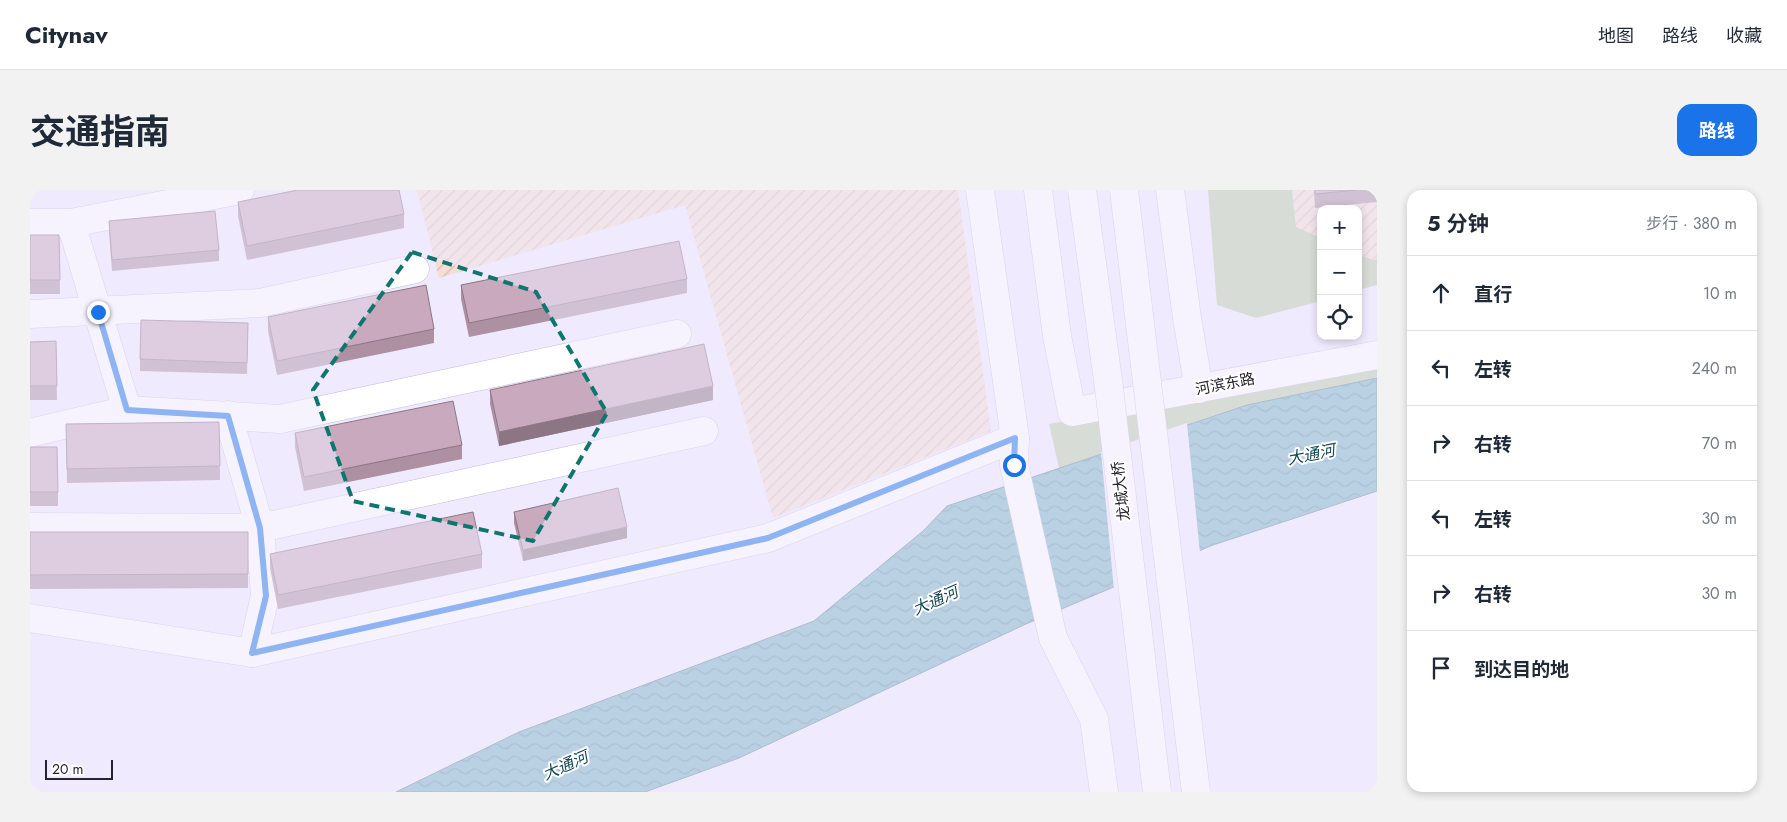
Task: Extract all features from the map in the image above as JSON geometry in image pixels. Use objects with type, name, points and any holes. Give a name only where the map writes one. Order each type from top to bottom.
[{"type":"main road","points":[[30,223],[71,222],[240,190]]},
{"type":"main road","points":[[980,190],[1015,452],[1053,638],[1094,719],[1104,792]]},
{"type":"main road","name":"河滨东路","points":[[1038,190],[1056,336],[1072,412],[1198,385],[1377,339]]},
{"type":"main road","name":"龙城大桥","points":[[1082,190],[1109,388],[1156,792]]},
{"type":"main road","points":[[1124,190],[1196,792]]},
{"type":"main road","points":[[1170,190],[1198,385]]},
{"type":"main road","points":[[71,222],[127,410]]},
{"type":"main road","points":[[30,314],[260,303],[415,269]]},
{"type":"main road","points":[[30,433],[127,410],[280,419],[677,334]]},
{"type":"main road","name":"河滨东路","points":[[1198,385],[1377,355]]},
{"type":"main road","points":[[228,416],[260,528],[266,596],[252,653]]},
{"type":"main road","points":[[30,527],[260,528],[704,431]]},
{"type":"main road","points":[[30,618],[252,653],[768,538],[1015,452]]},
{"type":"highlighted area","points":[[412,252],[536,292],[607,413],[533,541],[353,501],[313,390]]},
{"type":"shaded area","points":[[417,190],[958,190],[991,431],[773,518],[685,205],[439,278]]},
{"type":"shaded area","points":[[1292,190],[1377,190],[1377,259],[1373,260],[1362,256],[1362,205],[1317,205],[1317,236],[1296,227]]},
{"type":"green space","points":[[1208,190],[1292,190],[1296,227],[1317,236],[1317,302],[1256,318],[1217,305]]},
{"type":"green space","points":[[1362,256],[1373,260],[1377,259],[1377,285],[1362,289]]},
{"type":"green space","points":[[1377,367],[1377,443],[1069,512],[1049,424]]},
{"type":"water","name":"大通河","points":[[1377,378],[1377,491],[1213,545],[1026,624],[739,758],[645,792],[396,792],[519,732],[814,621],[923,531],[947,506],[1247,405]]},
{"type":"pier","points":[[1187,423],[1200,553],[1114,590],[1101,452]]},
{"type":"building","points":[[298,190],[399,190],[404,214],[247,246],[238,202]]},
{"type":"building","points":[[1315,190],[1357,190],[1315,194]]},
{"type":"building","points":[[215,211],[219,250],[112,260],[109,221]]},
{"type":"building","points":[[30,235],[59,235],[60,280],[30,280]]},
{"type":"building","points":[[679,241],[687,279],[469,323],[461,285]]},
{"type":"building","points":[[426,285],[434,329],[277,361],[268,317]]},
{"type":"building","points":[[141,320],[248,323],[247,363],[140,359]]},
{"type":"building","points":[[56,341],[57,386],[30,386],[30,342]]},
{"type":"building","points":[[704,344],[713,386],[499,432],[490,390]]},
{"type":"building","points":[[453,401],[462,445],[304,477],[295,433]]},
{"type":"building","points":[[219,422],[220,466],[67,469],[66,424]]},
{"type":"building","points":[[30,447],[57,447],[58,492],[30,492]]},
{"type":"building","points":[[618,488],[627,527],[523,550],[514,512]]},
{"type":"building","points":[[473,512],[482,554],[278,595],[270,554]]},
{"type":"building","points":[[30,532],[248,532],[248,574],[30,575]]},
{"type":"route","points":[[98,312],[127,410],[228,416],[260,528],[266,596],[252,653],[768,538],[1015,438],[1014,465]]}]
